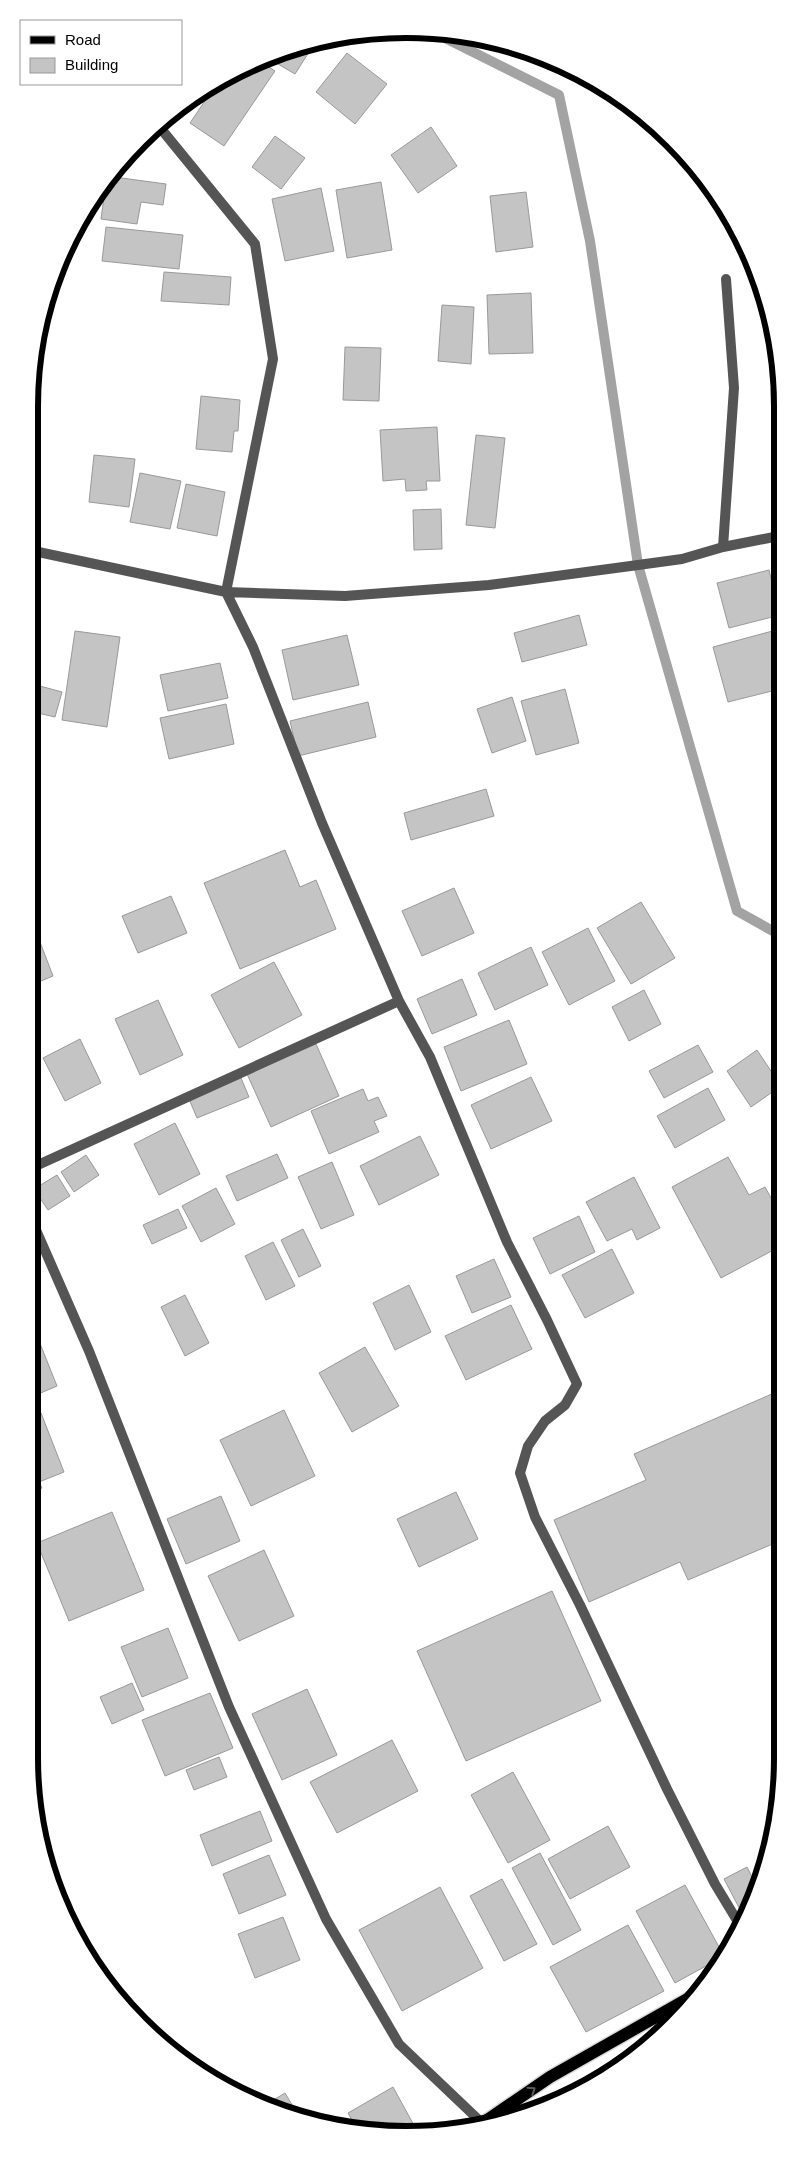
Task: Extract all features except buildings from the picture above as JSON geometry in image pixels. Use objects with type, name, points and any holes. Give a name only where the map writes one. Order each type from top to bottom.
[{"type":"main road","points":[[495,2114],[550,2077],[678,2004]]},
{"type":"street","points":[[162,130],[255,244],[273,359],[226,592],[253,647],[322,823],[399,1001],[430,1057],[507,1242],[548,1320],[577,1384],[565,1405],[545,1421],[528,1446],[520,1473],[534,1517],[580,1604],[715,1884],[736,1919]]},
{"type":"street","points":[[724,547],[734,388],[726,279]]},
{"type":"street","points":[[38,552],[226,592],[345,596],[489,585],[682,559],[724,547],[774,537]]},
{"type":"street","points":[[38,1164],[399,1001]]},
{"type":"street","points":[[38,1235],[88,1351],[229,1707],[326,1919],[399,2044],[473,2119]]},
{"type":"waterway","points":[[450,40],[559,95],[590,241],[638,565],[737,911],[774,932]]}]
